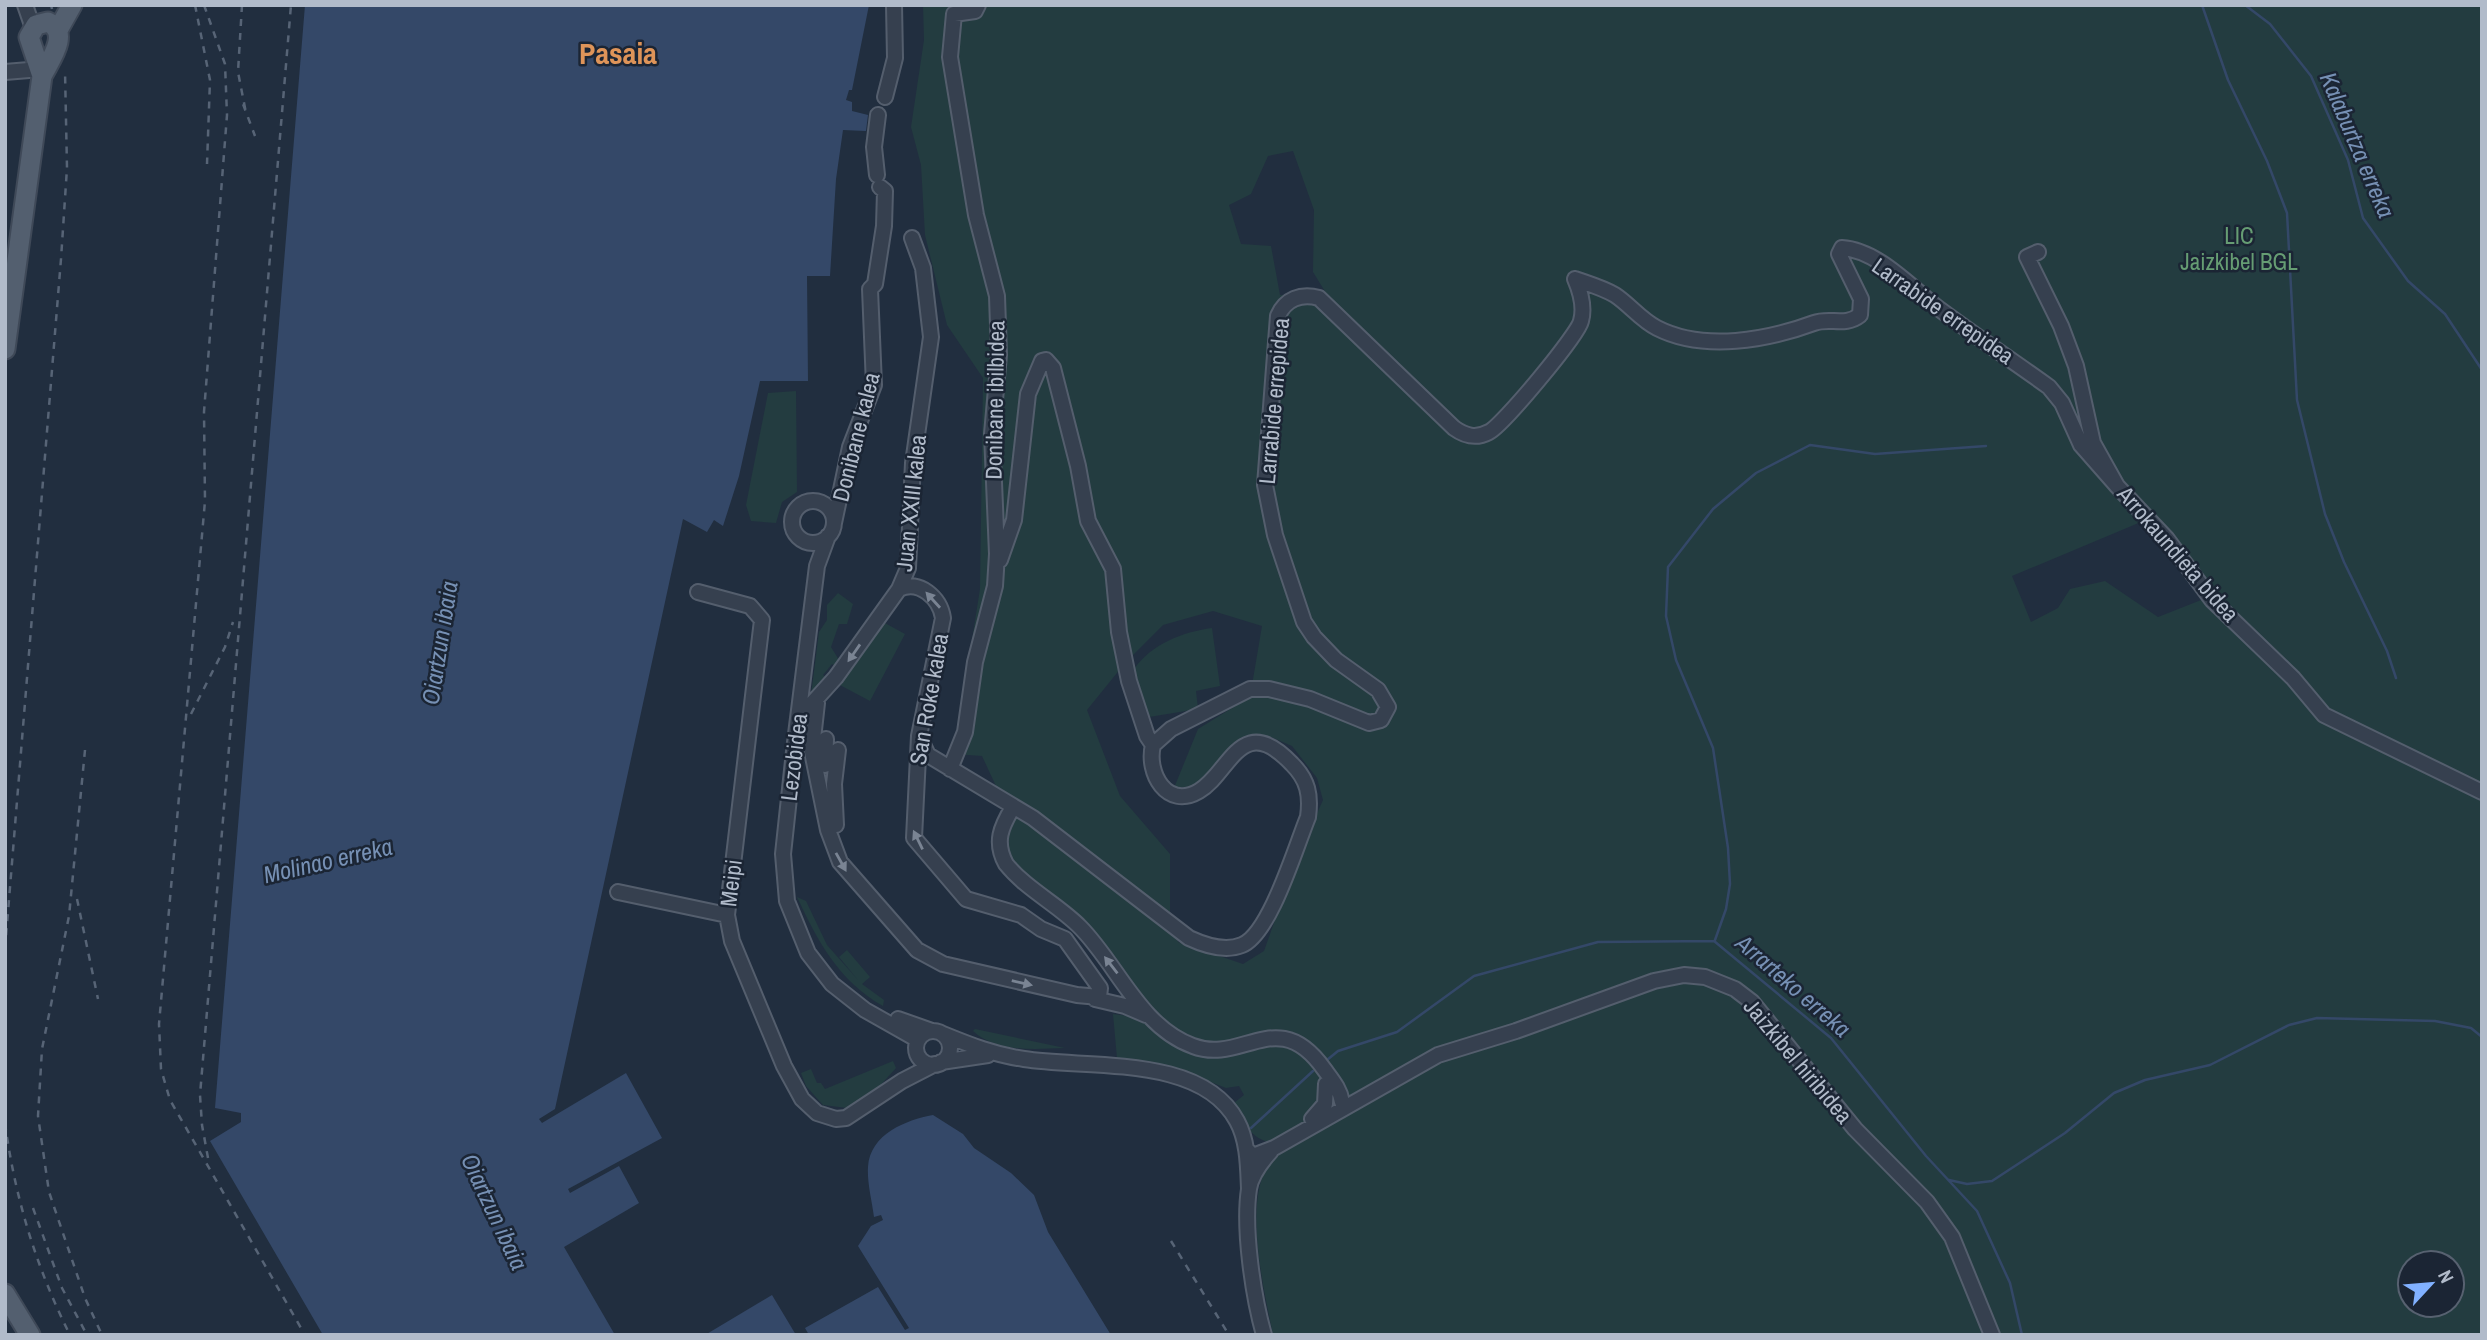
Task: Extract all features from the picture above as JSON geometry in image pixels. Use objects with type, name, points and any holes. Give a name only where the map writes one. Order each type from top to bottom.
[{"type":"main road","points":[[58,30],[72,5]]},
{"type":"main road","points":[[5,349],[44,50],[60,38],[58,30],[48,22],[33,28],[29,37],[44,50]]},
{"type":"main road","points":[[5,1294],[29,1335]]},
{"type":"main road","points":[[5,1321],[29,1335]]},
{"type":"street","points":[[25,5],[33,28]]},
{"type":"street","points":[[885,97],[895,58],[894,5]]},
{"type":"street","name":"Donibane ibilbidea","points":[[950,769],[965,732],[975,662],[997,567],[992,434],[999,355],[997,296],[976,215],[950,57],[954,14],[975,11],[978,5]]},
{"type":"street","points":[[5,72],[42,73]]},
{"type":"street","name":"Donibane kalea","points":[[831,530],[850,447],[874,385],[870,289],[875,284],[885,212],[885,191],[879,181],[874,146],[878,115]]},
{"type":"street","points":[[885,212],[890,217],[893,240]]},
{"type":"street","name":"Juan XXIII kalea","points":[[798,719],[817,703],[899,589],[910,552],[913,463],[931,337],[923,268],[912,238]]},
{"type":"street","name":"Larrabide errepidea","points":[[1153,745],[1171,729],[1250,689],[1269,689],[1310,699],[1369,723],[1381,720],[1388,707],[1378,691],[1323,648],[1304,622],[1269,514],[1265,470],[1278,316],[1282,306],[1299,296],[1319,298],[1454,428],[1462,434],[1479,436],[1504,421],[1578,329],[1582,298],[1575,279],[1617,296],[1642,319],[1672,334],[1720,341],[1775,336],[1816,322],[1846,323],[1860,315],[1863,306],[1861,299],[1839,254],[1842,248],[1854,250],[1903,278],[1940,310],[2049,387],[2062,403],[2081,445],[2117,486]]},
{"type":"street","name":"Arrokaundieta bidea","points":[[2038,252],[2027,257],[2061,326],[2076,366],[2093,443],[2117,486],[2167,539],[2212,600],[2293,678],[2323,715],[2482,792]]},
{"type":"street","points":[[919,736],[925,752],[1013,807],[1189,938],[1214,947],[1241,946],[1259,930],[1308,817],[1310,801],[1304,779],[1281,753],[1270,747],[1252,745],[1237,750],[1198,792],[1179,795],[1165,790],[1154,776],[1151,767],[1153,745],[1147,736],[1129,681],[1119,632],[1110,558],[1096,539],[1088,521],[1078,466],[1053,368],[1046,360],[1042,361],[1028,394],[1014,520],[997,567]]},
{"type":"street","points":[[806,542],[818,542],[831,530],[831,511],[822,503],[810,501],[801,505],[794,513],[792,523],[795,533],[806,542],[817,566]]},
{"type":"street","name":"Lezobidea","points":[[831,530],[817,566],[795,742],[783,870],[787,901],[804,946],[817,967],[842,994],[918,1047],[924,1062],[938,1063]]},
{"type":"street","name":"San Roke kalea","points":[[899,589],[908,586],[929,593],[943,613],[919,736],[912,827],[920,847],[966,899],[1021,915],[1041,929],[1065,939],[1100,988],[1098,997]]},
{"type":"street","name":"Meipi","points":[[698,592],[750,606],[759,613],[762,624],[727,915],[732,940],[784,1066],[809,1107],[826,1118],[846,1118],[892,1087],[938,1063],[993,1054]]},
{"type":"street","points":[[801,697],[807,705],[817,703]]},
{"type":"street","name":"Juan XXIII kalea","points":[[817,703],[812,749],[821,769]]},
{"type":"street","points":[[795,742],[801,737],[806,738],[812,749]]},
{"type":"street","points":[[826,740],[821,769],[828,830],[839,862],[918,950],[943,964],[1098,997],[1133,1009],[1153,1019],[1193,1047],[1220,1049],[1276,1038],[1302,1046],[1322,1066],[1330,1084],[1325,1104],[1316,1120],[1275,1148],[1259,1166],[1249,1189]]},
{"type":"street","points":[[821,769],[838,750],[834,784],[836,825]]},
{"type":"street","points":[[1013,807],[1000,832],[1000,852],[1010,870],[1081,928],[1153,1019]]},
{"type":"street","points":[[618,892],[727,915]]},
{"type":"street","name":"Lezobidea","points":[[804,946],[843,983],[875,1007],[993,1054]]},
{"type":"street","name":"Jaizkibel hiribidea","points":[[1316,1120],[1350,1099],[1438,1055],[1517,1031],[1654,981],[1684,975],[1726,984],[1752,1002],[1855,1129],[1927,1202],[1952,1237],[1992,1335]]},
{"type":"street","points":[[918,1047],[937,1032],[950,1048],[938,1063]]},
{"type":"street","name":"Meipi","points":[[892,1087],[918,1047]]},
{"type":"street","points":[[993,1054],[1028,1060],[1110,1064],[1198,1084],[1229,1108],[1246,1147],[1253,1156],[1275,1148]]},
{"type":"street","points":[[1330,1084],[1345,1091],[1350,1099]]},
{"type":"street","points":[[1246,1147],[1275,1139],[1316,1120]]},
{"type":"street","points":[[1246,1147],[1251,1272],[1264,1335]]},
{"type":"green space","name":"LIC Jaizkibel BGL","points":[[923,5],[2482,5],[2482,1335],[1273,1335],[1257,1239],[1259,1189],[1266,1168],[1286,1145],[1351,1104],[1327,1091],[1312,1119],[1268,1142],[1251,1132],[1240,1115],[1234,1103],[1244,1095],[1239,1086],[1226,1088],[1190,1074],[1117,1058],[1113,1014],[1152,1019],[1086,934],[1016,875],[999,845],[1009,814],[982,756],[954,754],[980,589],[983,378],[947,325],[925,235],[921,165],[911,127],[924,40]],"holes":[[[1293,151],[1314,210],[1313,272],[1326,293],[1280,295],[1271,246],[1241,244],[1229,205],[1251,194],[1268,156]],[[2112,485],[2190,558],[2219,593],[2158,617],[2105,581],[2070,589],[2058,608],[2031,622],[2012,576],[2141,522]],[[1213,611],[1262,626],[1250,697],[1198,729],[1174,788],[1191,787],[1202,781],[1228,748],[1251,737],[1271,737],[1292,746],[1317,778],[1323,800],[1297,858],[1264,951],[1243,964],[1178,942],[1170,912],[1170,854],[1120,796],[1087,710],[1125,663],[1163,625]]]},
{"type":"green space","points":[[796,391],[797,492],[782,502],[776,523],[751,521],[746,505],[768,393]]},
{"type":"green space","points":[[838,593],[853,604],[847,624],[839,624],[831,647],[839,660],[823,675],[826,677],[811,695],[819,632],[827,620],[827,605]]},
{"type":"green space","points":[[883,622],[905,634],[870,701],[838,684]]},
{"type":"green space","points":[[1212,628],[1220,686],[1196,691],[1198,709],[1143,718],[1134,669],[1141,660],[1168,641]]},
{"type":"green space","points":[[797,897],[806,901],[827,945],[858,980],[839,957],[847,950],[870,977],[862,984],[884,1000],[883,1006],[854,985],[831,959]]},
{"type":"green space","points":[[975,1029],[1065,1048],[1029,1049],[1005,1046],[983,1038],[973,1031]]},
{"type":"green space","points":[[893,1061],[896,1068],[877,1089],[847,1108],[823,1105],[806,1086],[801,1073],[811,1069],[817,1083],[821,1083],[825,1089]]},
{"type":"water","points":[[305,5],[869,5],[852,90],[849,90],[846,100],[852,102],[852,111],[868,115],[866,131],[843,130],[836,179],[830,276],[807,276],[808,381],[760,381],[739,476],[723,526],[714,520],[707,532],[683,519],[555,1109],[539,1119],[542,1123],[626,1073],[662,1138],[568,1189],[570,1193],[619,1166],[639,1203],[564,1247],[615,1335],[323,1335],[210,1141],[241,1122],[241,1113],[215,1108]]},
{"type":"water","points":[[933,1115],[963,1134],[974,1148],[1011,1173],[1034,1195],[1048,1232],[1111,1335],[809,1335],[805,1328],[878,1287],[905,1330],[909,1328],[858,1246],[871,1226],[883,1220],[881,1215],[874,1217],[868,1179],[870,1155],[875,1146],[891,1130]]},
{"type":"water","points":[[772,1295],[796,1335],[705,1335]]},
{"type":"waterway","points":[[2202,5],[2228,80],[2267,161],[2287,213],[2297,400],[2325,514],[2344,562],[2387,651],[2396,678]]},
{"type":"waterway","name":"Kalaburtza erreka","points":[[2245,5],[2270,24],[2311,76],[2348,160],[2363,218],[2408,281],[2445,314],[2482,370]]},
{"type":"waterway","points":[[1715,940],[1726,909],[1730,884],[1728,848],[1713,748],[1676,660],[1666,616],[1668,567],[1713,509],[1756,473],[1810,445],[1875,454],[1986,446]]},
{"type":"waterway","name":"Arrarteko erreka","points":[[1327,1060],[1338,1051],[1397,1032],[1474,976],[1598,942],[1714,941],[1831,1038],[1926,1156],[1977,1211],[2010,1283],[2022,1335]]},
{"type":"waterway","points":[[1949,1180],[1967,1184],[1992,1181],[2065,1133],[2114,1093],[2145,1080],[2210,1065],[2289,1025],[2317,1018],[2435,1021],[2471,1028],[2482,1037]]},
{"type":"waterway","name":"Arrarteko erreka","points":[[1251,1128],[1313,1071]]},
{"type":"railway","points":[[51,5],[52,9]]},
{"type":"railway","points":[[195,5],[210,80],[207,164]]},
{"type":"railway","points":[[204,5],[225,64],[227,115],[204,412],[205,501],[159,1024],[161,1069],[170,1100],[305,1335]]},
{"type":"railway","points":[[242,5],[238,72],[246,113]]},
{"type":"railway","points":[[208,1158],[200,1095],[291,5]]},
{"type":"railway","points":[[5,949],[61,259],[67,168],[65,71]]},
{"type":"railway","points":[[243,104],[255,136]]},
{"type":"railway","points":[[191,714],[225,647],[233,622]]},
{"type":"railway","points":[[85,750],[69,916],[42,1049],[38,1116],[49,1192],[85,1298],[102,1335]]},
{"type":"railway","points":[[77,899],[98,999]]},
{"type":"railway","points":[[5,1123],[28,1232],[70,1335]]},
{"type":"railway","points":[[33,1208],[62,1288],[87,1335]]},
{"type":"railway","points":[[1171,1241],[1229,1335]]},
{"type":"district","name":"Pasaia","points":[[618,54]]},
{"type":"water label","name":"Oiartzun ibaia","points":[[440,643]]},
{"type":"water label","name":"Molinao erreka","points":[[328,861]]},
{"type":"water label","name":"Oiartzun ibaia","points":[[494,1212]]}]
